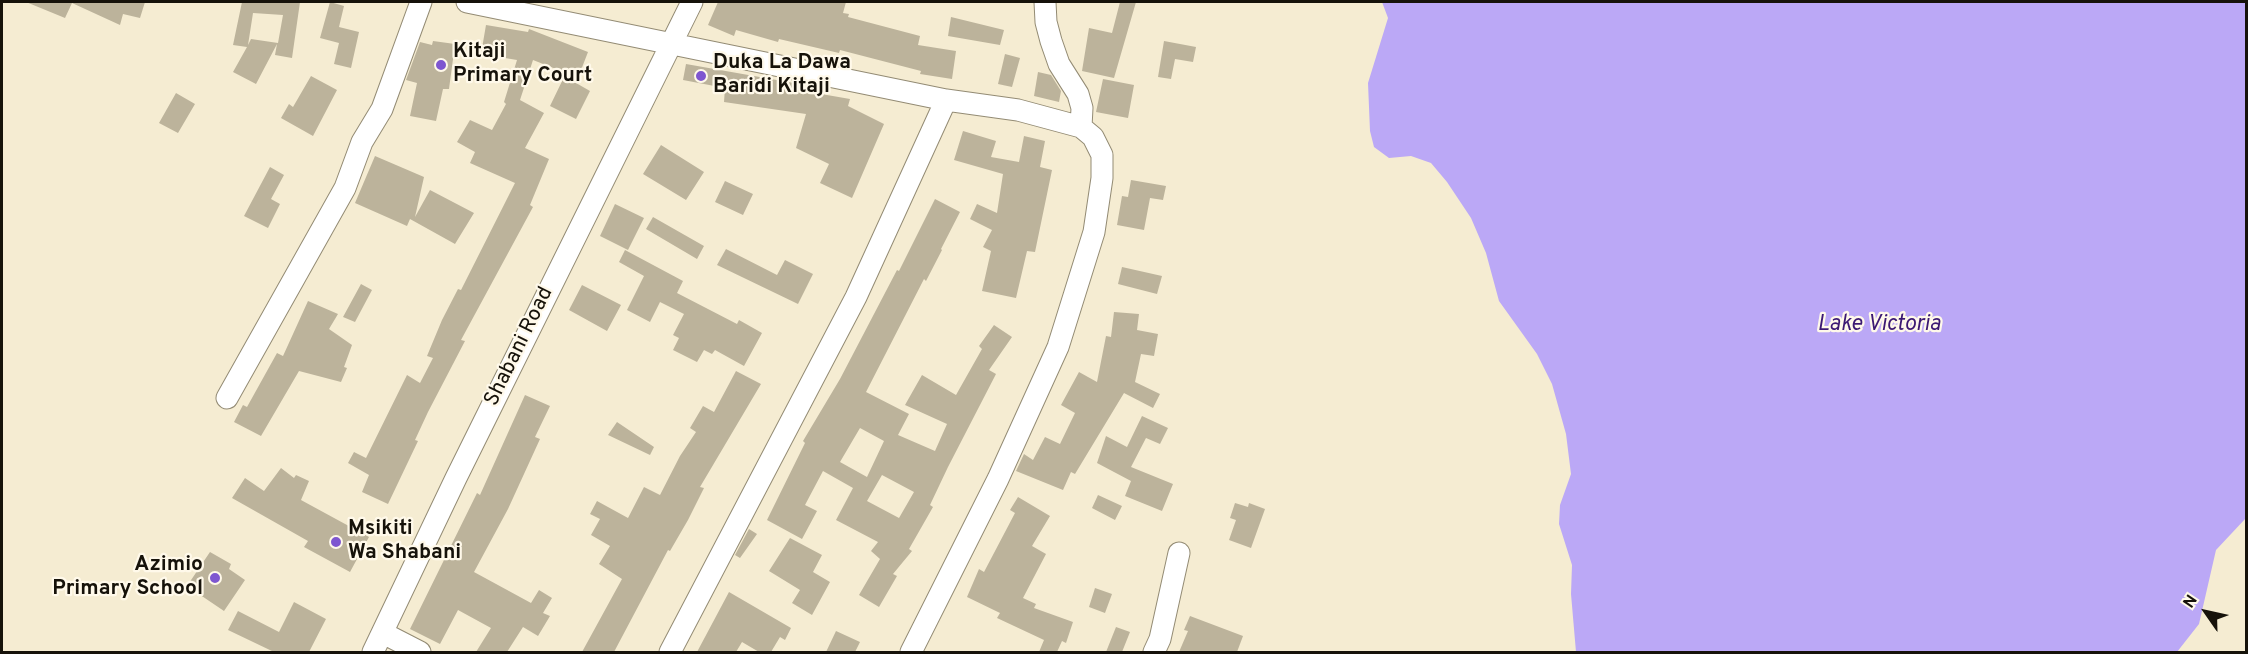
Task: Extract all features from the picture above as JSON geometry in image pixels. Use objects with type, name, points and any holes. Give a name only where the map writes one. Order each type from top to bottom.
[{"type":"street","points":[[227,398],[345,188],[362,142],[382,109],[421,2]]},
{"type":"street","points":[[467,2],[946,100],[1018,110],[1081,127],[1093,137],[1102,154],[1102,178],[1094,232],[1058,347],[998,479],[911,652]]},
{"type":"street","name":"Shabani Road","points":[[373,652],[456,478],[692,2]]},
{"type":"street","points":[[1046,2],[1046,22],[1053,48],[1059,64],[1078,94],[1082,108],[1081,127]]},
{"type":"street","points":[[670,652],[856,297],[946,100]]},
{"type":"street","points":[[1154,652],[1160,639],[1179,553]]},
{"type":"street","points":[[383,633],[420,652]]},
{"type":"water","name":"Lake Victoria","points":[[1382,2],[2246,2],[2246,518],[2216,550],[2199,624],[2177,652],[1576,652],[1571,594],[1572,565],[1559,524],[1560,505],[1571,474],[1566,434],[1552,384],[1537,354],[1499,301],[1486,253],[1471,218],[1447,182],[1431,163],[1411,156],[1389,158],[1374,147],[1370,131],[1368,83],[1388,18]]},
{"type":"building","points":[[26,2],[145,2],[140,18],[123,14],[120,25],[72,3],[65,18]]},
{"type":"building","points":[[242,2],[300,2],[292,58],[275,55],[277,44],[256,84],[233,72],[247,47],[233,45]],"holes":[[[253,13],[283,15],[278,43],[251,39],[248,45]]]},
{"type":"building","points":[[330,2],[344,6],[339,27],[359,32],[351,68],[334,64],[339,43],[320,38]]},
{"type":"building","points":[[718,2],[846,2],[843,13],[849,14],[848,17],[920,36],[918,45],[956,51],[952,79],[920,74],[921,71],[840,50],[839,53],[779,39],[778,42],[736,30],[734,36],[708,25]]},
{"type":"building","points":[[1120,2],[1136,2],[1114,78],[1082,71],[1089,28],[1112,33]]},
{"type":"building","points":[[951,17],[1004,30],[1000,45],[948,36]]},
{"type":"building","points":[[486,25],[528,32],[529,29],[588,52],[576,83],[590,91],[576,119],[550,106],[566,73],[533,60],[520,100],[544,113],[525,148],[549,159],[530,205],[533,207],[461,340],[465,341],[428,412],[415,440],[418,441],[388,504],[362,492],[369,475],[348,463],[354,452],[366,458],[407,375],[420,383],[433,358],[427,356],[442,320],[458,289],[461,290],[515,183],[470,163],[475,152],[457,142],[470,120],[492,130],[506,104],[504,102],[517,60],[481,54]]},
{"type":"building","points":[[433,41],[455,44],[449,89],[443,89],[436,121],[410,116],[417,83],[406,80],[420,42],[432,45]]},
{"type":"building","points":[[1164,41],[1196,47],[1193,62],[1175,59],[1171,79],[1158,77]]},
{"type":"building","points":[[1005,54],[1020,58],[1012,87],[998,84]]},
{"type":"building","points":[[686,64],[805,85],[804,91],[850,99],[848,106],[884,124],[852,198],[820,183],[829,164],[796,148],[806,114],[724,102],[725,88],[683,80]]},
{"type":"building","points":[[1038,72],[1051,75],[1061,91],[1059,102],[1034,96]]},
{"type":"building","points":[[311,76],[337,90],[313,136],[281,118],[289,104],[293,107]]},
{"type":"building","points":[[1103,79],[1134,85],[1128,118],[1096,112]]},
{"type":"building","points":[[176,93],[195,104],[178,133],[159,123]]},
{"type":"building","points":[[963,131],[996,141],[991,157],[1019,162],[1024,136],[1045,141],[1040,167],[1052,170],[1035,252],[1027,251],[1016,298],[982,291],[991,251],[983,247],[992,230],[970,219],[977,204],[997,213],[1003,174],[954,160]]},
{"type":"building","points":[[661,145],[704,172],[686,200],[643,174]]},
{"type":"building","points":[[375,156],[424,177],[415,217],[430,190],[474,213],[455,244],[410,219],[407,226],[355,203]]},
{"type":"building","points":[[270,167],[284,175],[271,199],[280,204],[268,228],[244,216]]},
{"type":"building","points":[[1131,180],[1166,186],[1163,200],[1150,198],[1144,230],[1117,225],[1122,196],[1128,197]]},
{"type":"building","points":[[725,181],[753,194],[743,215],[715,202]]},
{"type":"building","points":[[935,199],[960,212],[926,281],[924,279],[866,392],[909,414],[898,435],[935,451],[947,424],[905,405],[922,375],[956,395],[982,349],[979,346],[994,325],[1012,337],[989,370],[996,374],[930,505],[933,507],[909,549],[912,551],[893,574],[897,576],[879,607],[859,595],[880,559],[871,551],[878,542],[836,520],[853,488],[823,471],[805,505],[817,511],[802,539],[767,520],[805,443],[803,441],[840,379],[897,270],[899,271]],"holes":[[[860,428],[884,441],[867,477],[840,462]],[[882,475],[914,492],[899,518],[867,501]]]},
{"type":"building","points":[[615,204],[644,218],[628,250],[600,236]]},
{"type":"building","points":[[653,217],[704,246],[697,259],[646,229]]},
{"type":"building","points":[[726,249],[777,275],[785,260],[813,274],[798,304],[717,265]]},
{"type":"building","points":[[625,250],[683,281],[677,293],[737,324],[739,320],[762,333],[744,366],[715,350],[712,354],[704,350],[697,362],[673,350],[679,338],[673,335],[684,314],[660,302],[650,322],[627,310],[644,276],[619,262]]},
{"type":"building","points":[[1122,267],[1162,276],[1157,294],[1118,284]]},
{"type":"building","points":[[361,284],[372,290],[355,322],[343,317]]},
{"type":"building","points":[[582,285],[621,305],[607,331],[569,310]]},
{"type":"building","points":[[308,301],[338,314],[329,329],[352,345],[344,367],[347,368],[341,382],[299,371],[261,436],[234,422],[243,405],[247,407],[277,353],[283,356]]},
{"type":"building","points":[[1114,312],[1139,314],[1137,330],[1158,334],[1154,356],[1141,354],[1135,382],[1160,394],[1153,408],[1124,393],[1075,474],[1071,472],[1063,490],[1016,471],[1024,454],[1033,460],[1045,437],[1060,444],[1075,413],[1061,405],[1079,372],[1097,382],[1106,336],[1111,337]]},
{"type":"building","points":[[736,371],[761,384],[700,487],[704,488],[688,520],[670,551],[668,550],[614,652],[582,652],[622,579],[599,564],[610,546],[591,535],[600,519],[590,514],[597,501],[628,518],[644,487],[660,495],[680,456],[696,432],[690,428],[703,406],[714,412]]},
{"type":"building","points":[[525,395],[550,406],[535,437],[540,439],[508,509],[474,572],[531,603],[539,590],[552,598],[543,613],[550,616],[538,636],[523,627],[507,652],[476,652],[491,628],[458,610],[440,644],[410,629],[477,493],[480,495]]},
{"type":"building","points":[[1142,416],[1168,428],[1160,444],[1146,438],[1131,467],[1173,484],[1162,511],[1125,496],[1131,481],[1097,463],[1106,436],[1127,447]]},
{"type":"building","points":[[617,422],[654,447],[650,455],[608,435]]},
{"type":"building","points":[[281,468],[294,478],[296,475],[309,481],[301,500],[369,537],[350,572],[304,547],[308,541],[232,498],[245,478],[264,491]]},
{"type":"building","points":[[1098,495],[1122,506],[1115,520],[1092,508]]},
{"type":"building","points":[[1018,497],[1050,516],[1032,546],[1046,554],[1023,598],[1036,604],[1034,608],[1073,622],[1066,643],[1062,641],[1057,652],[1039,652],[1044,640],[997,618],[1000,613],[967,597],[979,569],[984,572],[1015,513],[1010,510]]},
{"type":"building","points":[[1235,503],[1248,507],[1249,503],[1265,509],[1251,548],[1229,540],[1236,520],[1230,518]]},
{"type":"building","points":[[749,529],[757,534],[740,558],[735,555]]},
{"type":"building","points":[[790,538],[822,555],[813,572],[830,582],[812,615],[792,603],[800,590],[769,571]]},
{"type":"building","name":"Azimio Primary School","points":[[210,552],[231,564],[229,569],[245,580],[224,611],[187,586]]},
{"type":"building","points":[[1095,588],[1112,594],[1105,613],[1089,607]]},
{"type":"building","points":[[729,592],[791,628],[785,640],[780,637],[771,652],[759,652],[742,642],[736,652],[697,652]]},
{"type":"building","points":[[294,602],[326,619],[309,652],[274,652],[228,630],[238,611],[279,632]]},
{"type":"building","points":[[1190,616],[1243,636],[1237,652],[1179,652],[1188,631],[1184,630]]},
{"type":"building","points":[[1116,627],[1130,632],[1122,652],[1106,652]]},
{"type":"building","points":[[836,631],[860,642],[855,652],[826,652]]},
{"type":"place","name":"Kitaji Primary Court","points":[[441,65]]},
{"type":"place","name":"Duka La Dawa Baridi Kitaji","points":[[701,76]]},
{"type":"place","name":"Msikiti Wa Shabani","points":[[336,542]]},
{"type":"place","name":"Azimio Primary School","points":[[215,578]]}]
